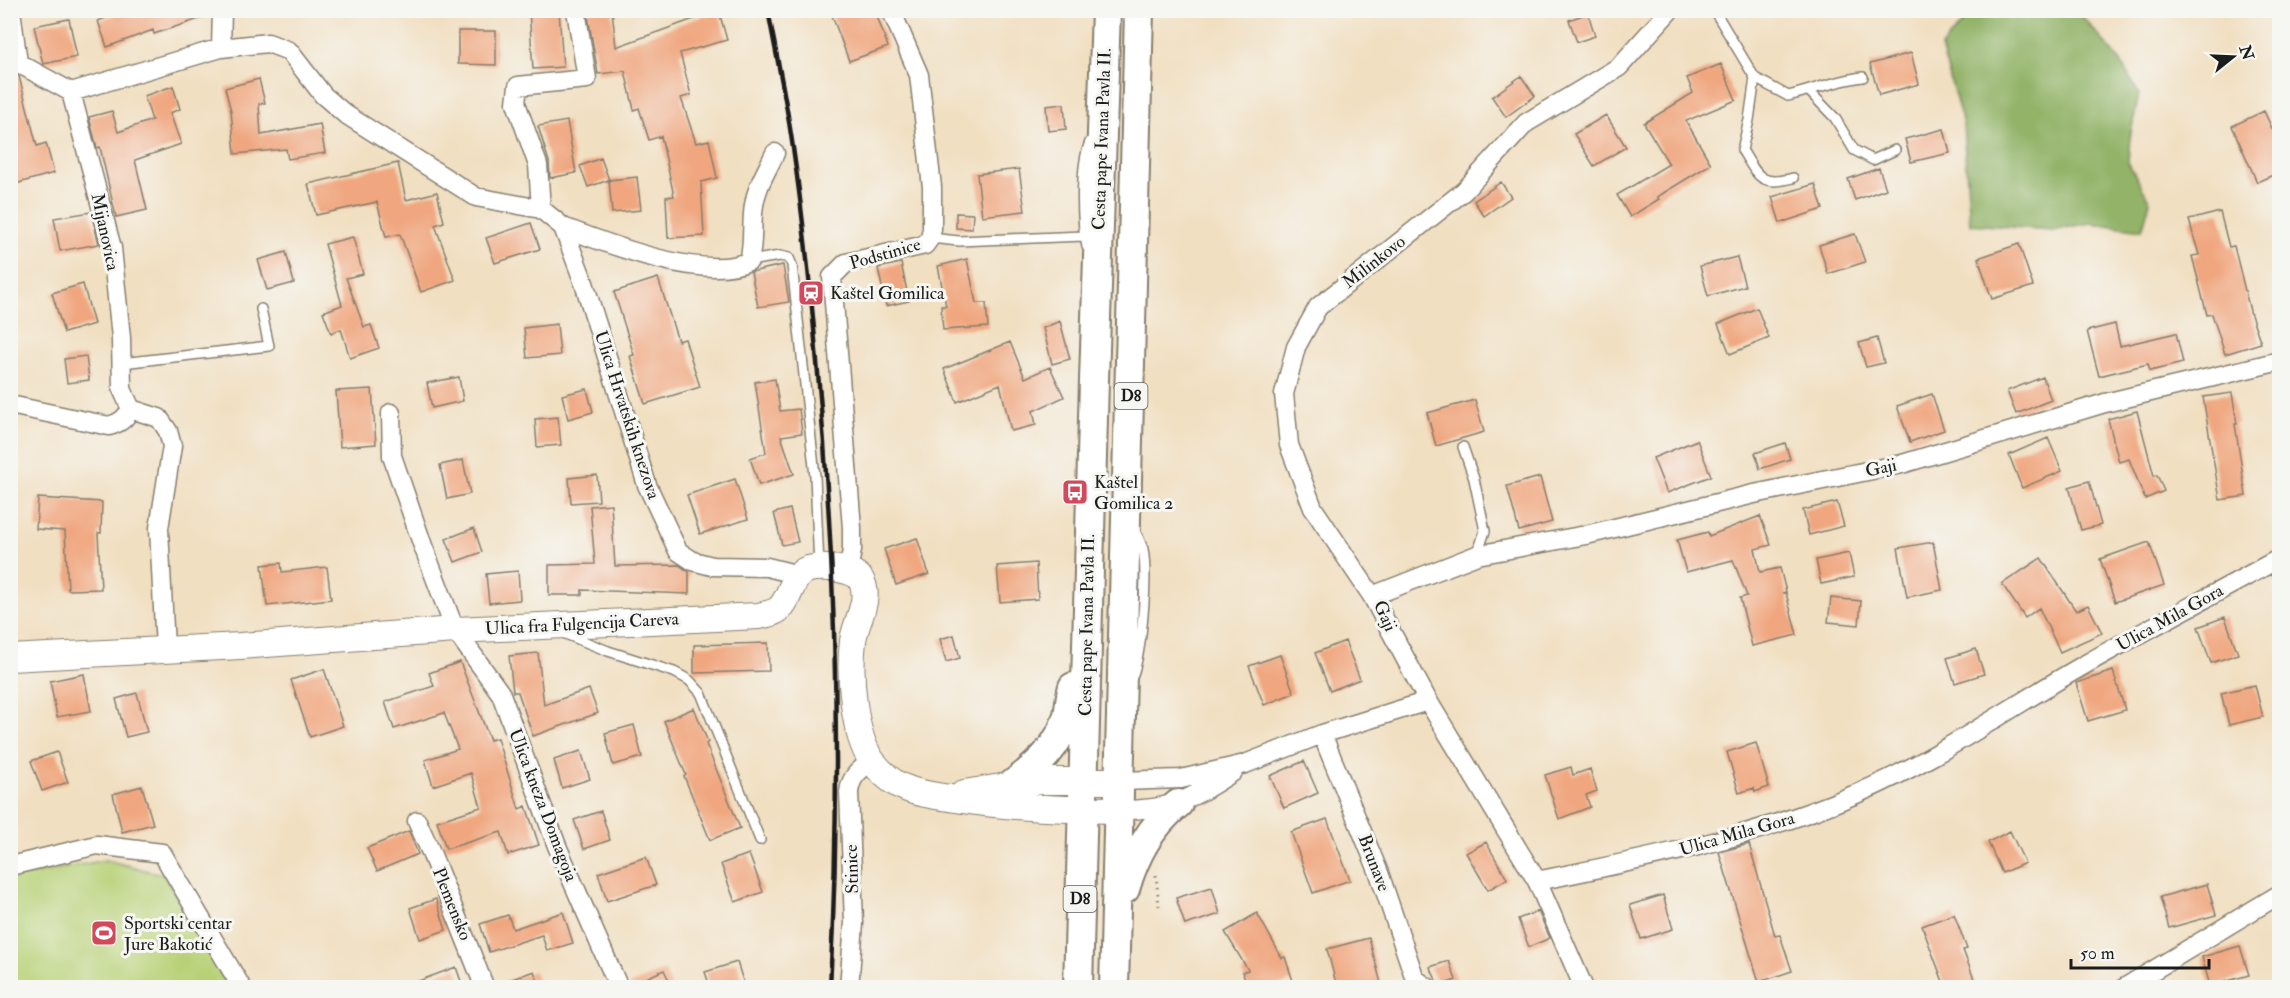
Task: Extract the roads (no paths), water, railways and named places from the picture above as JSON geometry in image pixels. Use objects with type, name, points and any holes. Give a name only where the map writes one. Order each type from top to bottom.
[{"type":"main road","name":"Cesta pape Ivana Pavla II.","points":[[1078,987],[1106,10]]},
{"type":"main road","name":"Cesta pape Ivana Pavla II.","points":[[1114,987],[1128,514],[1139,10]]},
{"type":"main road","points":[[1013,784],[1038,765],[1057,741],[1069,712],[1076,674],[1087,659]]},
{"type":"main road","points":[[1116,910],[1138,854],[1149,833],[1162,817],[1178,804]]},
{"type":"street","points":[[11,10],[14,63],[71,92],[221,48],[268,43],[289,51],[323,95],[345,114],[476,197],[541,209],[563,227],[628,251],[672,261],[724,268],[749,261],[752,251],[754,205],[759,183],[775,153]]},
{"type":"street","points":[[221,48],[222,10]]},
{"type":"street","points":[[541,209],[538,165],[516,103],[518,86],[586,79],[576,10]]},
{"type":"street","name":"Podstinice","points":[[848,572],[852,550],[852,528],[832,277],[846,263],[925,246],[932,230],[932,187],[919,75],[891,10]]},
{"type":"street","name":"Milinkovo","points":[[1372,596],[1313,508],[1289,445],[1284,394],[1296,347],[1318,307],[1464,190],[1526,123],[1618,67],[1670,10]]},
{"type":"street","name":"Mijanovica","points":[[71,92],[112,248],[122,363],[122,389],[131,409]]},
{"type":"street","name":"Ulica Hrvatskih knezova","points":[[563,227],[584,283],[647,485],[678,551],[693,561],[712,566],[767,567],[809,572]]},
{"type":"street","name":"Gaji","points":[[1428,700],[1372,596],[1477,555],[1586,535],[1754,494],[1902,464],[2105,403],[2280,361]]},
{"type":"street","points":[[10,405],[109,426],[118,424],[126,418],[131,409],[159,418],[168,432],[172,446],[159,528],[165,649]]},
{"type":"street","name":"Ulica kneza Domagoja","points":[[391,413],[392,456],[455,630],[501,694],[557,846],[619,987]]},
{"type":"street","name":"Ulica Mila Gora","points":[[1537,881],[1690,849],[1794,819],[1857,794],[1946,749],[2084,665],[2280,558]]},
{"type":"street","points":[[809,572],[848,572],[860,578],[864,587],[863,606],[853,640],[852,670],[861,739],[872,761],[901,787],[943,797],[999,806],[1148,810],[1178,804],[1207,789],[1245,764]]},
{"type":"street","name":"Ulica fra Fulgencija Careva","points":[[10,658],[240,646],[455,630],[759,616],[772,613],[781,607],[809,572]]},
{"type":"street","points":[[943,797],[1038,781],[1181,779],[1245,764],[1322,734],[1428,700],[1537,881],[1584,987]]},
{"type":"street","name":"Brunave","points":[[1322,734],[1379,873],[1415,979],[1428,987]]},
{"type":"street","name":"Stinice","points":[[849,987],[854,923],[849,792],[851,780],[858,771],[872,761]]},
{"type":"street","name":"Plemensko","points":[[417,821],[485,987]]},
{"type":"street","points":[[10,866],[98,845],[162,853],[243,987]]},
{"type":"street","points":[[2124,987],[2280,894]]},
{"type":"lane","points":[[1714,10],[1755,78],[1788,96],[1840,80],[1863,77]]},
{"type":"lane","points":[[1755,78],[1742,150],[1758,176],[1776,183],[1793,178]]},
{"type":"lane","points":[[1809,91],[1835,118],[1854,150],[1873,160],[1895,150]]},
{"type":"lane","points":[[1098,271],[1084,236],[1085,161],[1094,135],[1102,122]]},
{"type":"lane","points":[[930,238],[959,241],[1084,236]]},
{"type":"lane","points":[[749,261],[780,256],[789,258],[792,266],[815,476],[809,572]]},
{"type":"lane","points":[[122,363],[269,346],[261,309]]},
{"type":"lane","points":[[1463,447],[1474,479],[1485,531],[1477,555]]},
{"type":"lane","points":[[555,625],[564,634],[674,672],[689,680],[701,693],[760,840]]},
{"type":"railway","points":[[768,10],[789,122],[802,212],[824,440],[829,518],[836,753],[830,988]]},
{"type":"place","name":"Kaštel Gomilica","points":[[811,293]]},
{"type":"place","name":"Kaštel Gomilica 2","points":[[1075,492]]},
{"type":"place","name":"Sportski centar Jure Bakotić","points":[[104,933]]}]
